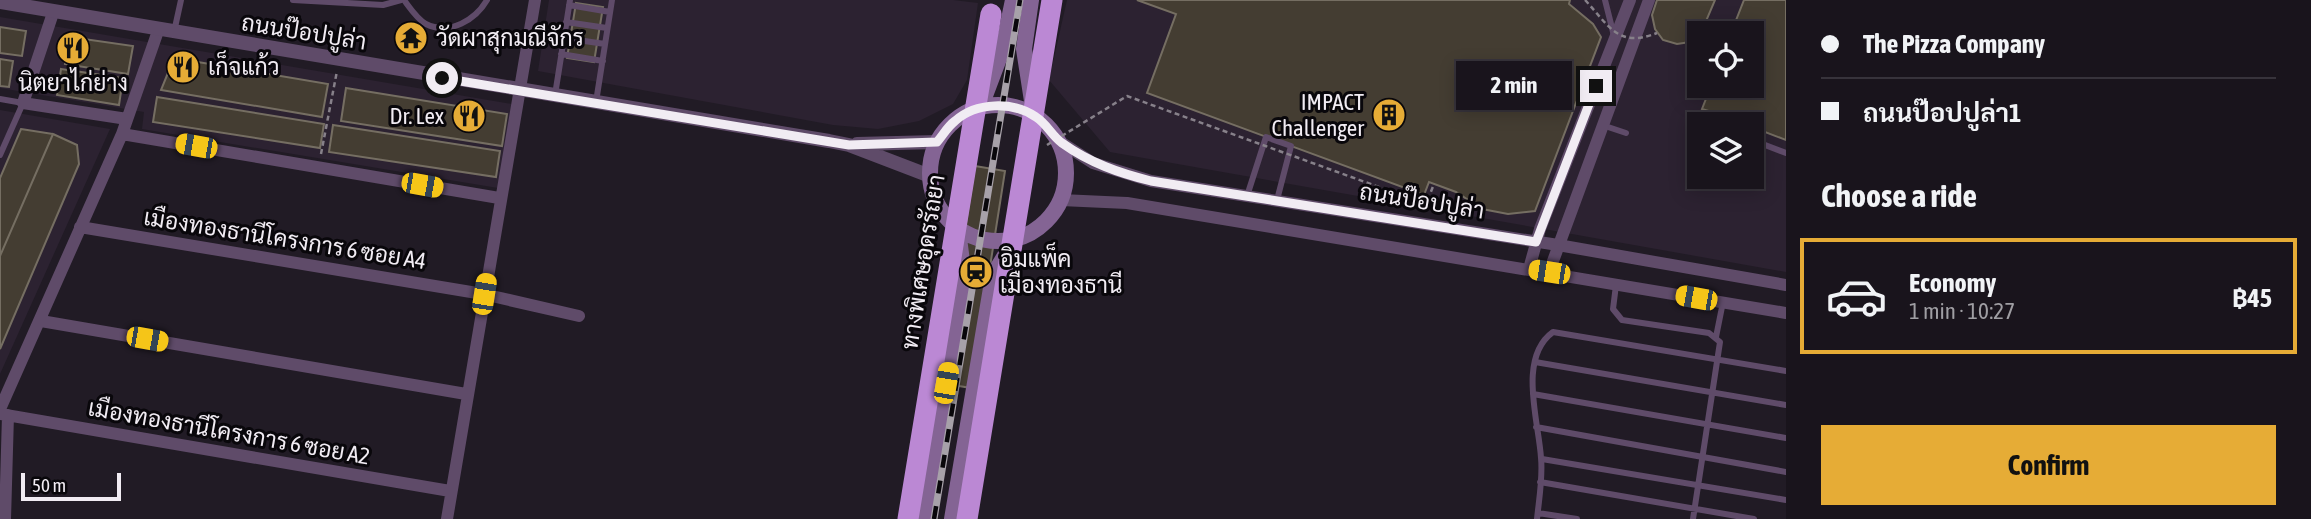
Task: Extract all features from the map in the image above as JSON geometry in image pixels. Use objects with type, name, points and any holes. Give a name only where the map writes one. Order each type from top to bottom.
[{"type":"highway","points":[[967,519],[1052,0]]},
{"type":"highway","name":"ทางพิเศษอุดรรัถยา","points":[[908,519],[990,14]]},
{"type":"main road","points":[[980,107],[1003,48],[1013,0]]},
{"type":"main road","points":[[1031,0],[1024,49],[1034,115]]},
{"type":"main road","points":[[952,519],[990,288],[1002,258],[1017,239],[1043,224],[1061,200],[1066,180],[1066,160],[1059,141],[1034,115],[1008,106],[980,107],[955,120],[937,142],[930,176],[934,196],[943,214],[957,228],[976,238],[996,242],[1017,239]]},
{"type":"main road","points":[[924,519],[964,277],[957,228]]},
{"type":"street","points":[[447,519],[534,0]]},
{"type":"street","points":[[1529,269],[1536,242],[1630,0]]},
{"type":"street","points":[[1549,272],[1650,0]]},
{"type":"street","name":"ถนนป๊อปปูล่า","points":[[0,2],[174,34],[849,145]]},
{"type":"street","points":[[53,13],[23,103],[127,119]]},
{"type":"street","points":[[5,519],[3,413],[80,227],[122,134],[158,31]]},
{"type":"street","points":[[122,134],[499,198]]},
{"type":"street","name":"ถนนป๊อปปูล่า","points":[[1059,141],[1093,163],[1121,173],[1786,285]]},
{"type":"street","points":[[849,145],[937,142]]},
{"type":"street","points":[[849,145],[930,176]]},
{"type":"street","points":[[1061,200],[1127,203],[1786,313]]},
{"type":"street","name":"เมืองทองธานีโครงการ 6 ซอย A4","points":[[80,227],[484,294],[579,316]]},
{"type":"street","points":[[41,321],[466,394]]},
{"type":"street","name":"เมืองทองธานีโครงการ 6 ซอย A2","points":[[3,413],[450,491]]},
{"type":"lane","points":[[174,34],[181,0]]},
{"type":"lane","points":[[293,0],[383,5],[402,0],[424,23],[432,26],[453,26],[469,21],[479,14],[487,0]]},
{"type":"lane","points":[[596,103],[612,0]]},
{"type":"lane","points":[[1605,0],[1615,38]]},
{"type":"lane","points":[[554,97],[569,3],[610,12]]},
{"type":"lane","points":[[566,22],[607,28]]},
{"type":"lane","points":[[564,38],[605,44]]},
{"type":"lane","points":[[561,54],[603,61]]},
{"type":"lane","points":[[0,99],[23,103],[0,155]]},
{"type":"lane","points":[[1602,125],[1626,134]]},
{"type":"lane","points":[[1247,196],[1266,137],[1291,146],[1277,201]]},
{"type":"lane","points":[[1764,145],[1786,153]]},
{"type":"lane","points":[[1616,284],[1614,311],[1622,320],[1716,337],[1720,342],[1693,519]]},
{"type":"lane","points":[[1716,337],[1723,302]]},
{"type":"lane","points":[[1577,519],[1537,516],[1542,459],[1533,394],[1535,362],[1546,337],[1553,332],[1786,371]]},
{"type":"lane","points":[[1535,362],[1786,405]]},
{"type":"lane","points":[[1533,394],[1786,438]]},
{"type":"lane","points":[[1536,427],[1786,472]]},
{"type":"lane","points":[[1542,459],[1786,500]]},
{"type":"lane","points":[[1540,482],[1754,519]]},
{"type":"path","points":[[1585,0],[1604,25],[1619,35],[1639,38],[1657,33]]},
{"type":"path","points":[[319,167],[339,61]]},
{"type":"path","points":[[1038,150],[1127,96],[1426,204],[1434,184]]},
{"type":"shaded area","points":[[549,0],[953,0],[978,3],[967,80],[953,104],[919,121],[878,129],[833,125],[538,71]]},
{"type":"shaded area","points":[[1067,0],[1786,0],[1786,272],[1110,152],[1049,80]]},
{"type":"shaded area","points":[[0,17],[512,104],[498,188],[142,129],[144,112],[0,88]]},
{"type":"shaded area","points":[[0,110],[110,129],[0,374]]},
{"type":"building","name":"IMPACT Challenger","points":[[1137,0],[1570,0],[1569,4],[1593,24],[1601,37],[1535,211],[1508,214],[1482,209],[1456,192],[1429,182],[1424,195],[1147,93],[1176,14]]},
{"type":"building","points":[[1657,0],[1715,0],[1706,21],[1687,21],[1687,42],[1677,44],[1663,40],[1655,29],[1652,15]]},
{"type":"building","points":[[1744,0],[1786,0],[1786,140],[1764,132],[1764,112],[1712,112],[1702,109],[1706,98],[1764,98],[1764,21],[1736,21]]},
{"type":"building","points":[[576,3],[603,7],[594,62],[567,58]]},
{"type":"building","points":[[0,27],[26,31],[22,56],[0,53]]},
{"type":"building","points":[[70,37],[133,46],[128,74],[65,64]]},
{"type":"building","points":[[174,58],[328,84],[322,117],[161,90]]},
{"type":"building","points":[[0,59],[13,61],[9,87],[0,86]]},
{"type":"building","points":[[61,69],[123,78],[119,105],[57,95]]},
{"type":"building","points":[[346,88],[507,114],[502,146],[341,121]]},
{"type":"building","points":[[157,97],[324,124],[320,148],[153,122]]},
{"type":"building","points":[[333,125],[500,151],[496,177],[329,152]]},
{"type":"building","points":[[21,129],[53,134],[0,256],[0,178]]},
{"type":"building","points":[[53,134],[77,145],[79,164],[0,349],[0,256]]},
{"type":"building","points":[[975,166],[1005,171],[971,388],[941,383]]},
{"type":"railway","points":[[934,519],[1020,0]]},
{"type":"place","name":"วัดผาสุกมณีจักร","points":[[411,38]]},
{"type":"place","name":"นิตยาไก่ย่าง","points":[[73,48]]},
{"type":"place","name":"เก็จแก้ว","points":[[183,67]]},
{"type":"place","name":"IMPACT Challenger","points":[[1389,115]]},
{"type":"place","name":"Dr. Lex","points":[[469,116]]},
{"type":"place","name":"อิมแพ็ค เมืองทองธานี","points":[[976,272]]},
{"type":"route","points":[[442,78],[849,145],[937,142],[955,120],[980,107],[1008,106],[1034,115],[1059,141],[1093,163],[1151,181],[1536,242],[1596,86]]}]
